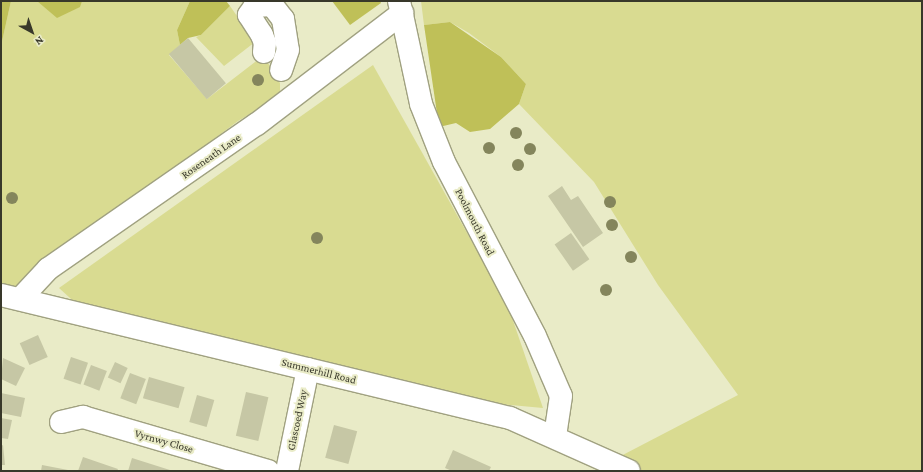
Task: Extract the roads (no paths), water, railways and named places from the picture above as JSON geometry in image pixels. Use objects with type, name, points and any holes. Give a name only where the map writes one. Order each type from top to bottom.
[{"type":"street","points":[[264,52],[265,43],[262,35],[249,15],[255,6],[262,3],[272,5],[283,19],[288,50],[281,70]]},
{"type":"street","name":"Roseneath Lane","points":[[11,297],[48,269],[257,124],[400,7]]},
{"type":"street","name":"Poolmouth Road","points":[[400,7],[421,104],[444,162],[535,336],[561,396],[555,436]]},
{"type":"street","name":"Summerhill Road","points":[[11,297],[510,418],[555,436],[629,471]]},
{"type":"street","name":"Glascoed Way","points":[[287,471],[308,369]]},
{"type":"street","name":"Vyrnwy Close","points":[[61,422],[83,417],[268,471]]}]
